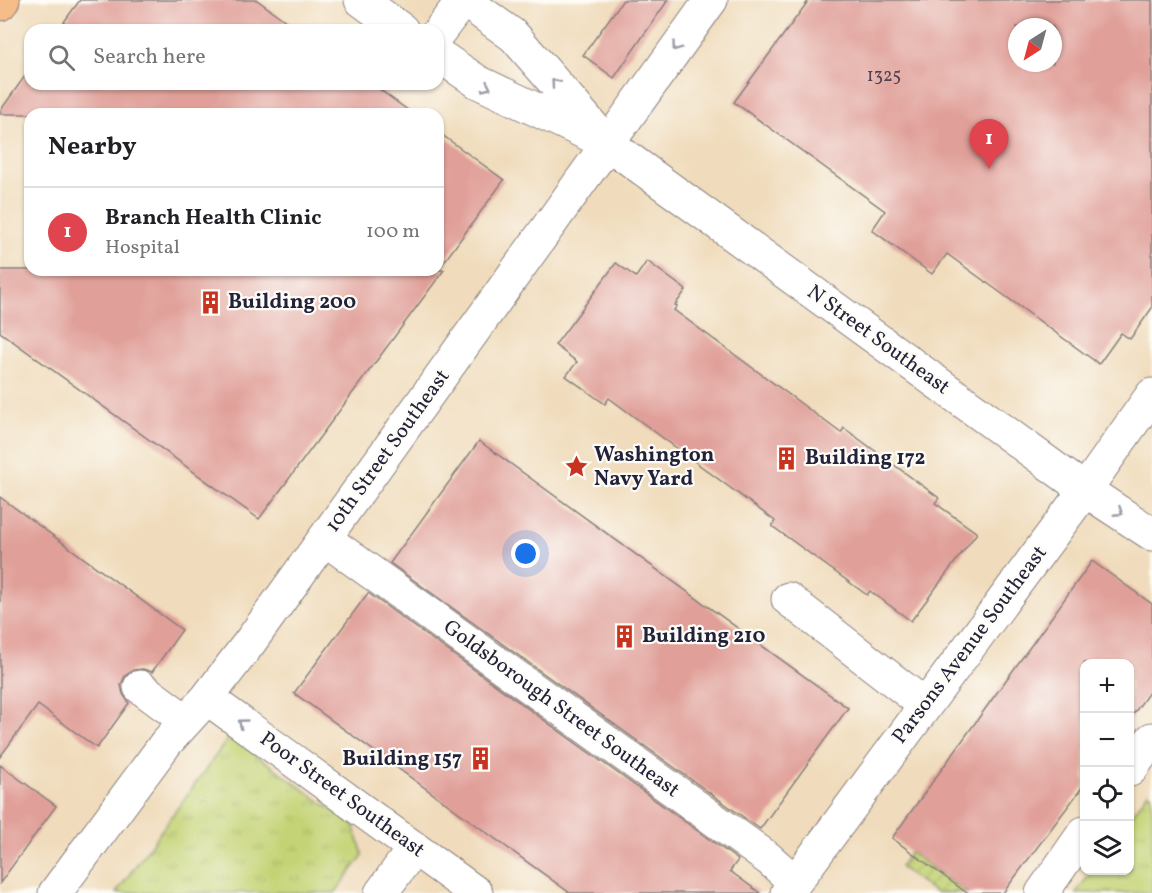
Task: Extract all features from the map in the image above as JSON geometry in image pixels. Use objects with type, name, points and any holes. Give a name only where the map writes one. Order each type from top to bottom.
[{"type":"street","points":[[361,0],[394,24]]},
{"type":"street","points":[[444,25],[463,0]]},
{"type":"street","name":"N Street Southeast","points":[[463,0],[514,36],[607,143]]},
{"type":"street","name":"10th Street Southeast","points":[[55,893],[166,743],[196,710],[325,540],[711,0]]},
{"type":"street","name":"N Street Southeast","points":[[444,59],[478,82],[607,143],[1085,490],[1152,534]]},
{"type":"street","name":"Parsons Avenue Southeast","points":[[791,887],[1085,490],[1152,395]]},
{"type":"street","name":"Goldsborough Street Southeast","points":[[325,540],[769,859],[791,887]]},
{"type":"street","points":[[788,598],[925,705]]},
{"type":"street","name":"Poor Street Southeast","points":[[140,687],[196,710],[414,848],[476,893]]},
{"type":"street","points":[[1132,767],[1152,739]]},
{"type":"street","points":[[1042,893],[1080,839]]},
{"type":"street","points":[[381,893],[414,848]]},
{"type":"green space","points":[[230,736],[354,826],[363,855],[335,893],[116,893]]},
{"type":"green space","points":[[1148,792],[1152,795],[1152,893],[1076,893],[1089,875],[1134,875],[1134,812]]},
{"type":"green space","points":[[910,852],[967,893],[936,893],[900,867]]},
{"type":"building","points":[[80,0],[257,0],[290,24],[62,24]]},
{"type":"building","points":[[623,0],[668,0],[614,78],[583,55]]},
{"type":"building","points":[[809,0],[1152,0],[1152,308],[1130,339],[1121,333],[1099,364],[947,254],[932,274],[872,230],[885,211],[734,102]]},
{"type":"building","points":[[24,77],[24,90],[380,90],[405,108],[24,108],[24,114],[0,114]]},
{"type":"building","points":[[444,136],[504,180],[444,262]]},
{"type":"building","name":"Building 172","points":[[647,261],[686,290],[674,310],[841,433],[844,428],[939,498],[935,503],[977,533],[911,621],[870,591],[867,595],[772,526],[775,521],[609,398],[605,404],[566,376],[577,362],[555,345],[616,263],[636,277]]},
{"type":"building","name":"Building 200","points":[[0,270],[24,270],[24,276],[440,276],[259,519],[0,332]]},
{"type":"building","name":"Building 210","points":[[479,441],[848,708],[760,829],[390,563]]},
{"type":"building","points":[[0,497],[182,630],[152,672],[143,669],[133,670],[125,676],[121,685],[123,694],[129,703],[97,748],[38,705],[0,757]]},
{"type":"building","points":[[1092,561],[1152,604],[1152,688],[1134,713],[1134,659],[1080,659],[1080,790],[1003,893],[967,893],[892,838]]},
{"type":"building","name":"Building 157","points":[[368,593],[738,860],[730,871],[760,893],[570,893],[294,693]]},
{"type":"building","points":[[0,765],[56,806],[0,883]]},
{"type":"place","name":"Branch Health Clinic","points":[[989,169]]},
{"type":"place","name":"Building 200","points":[[210,302]]},
{"type":"place","name":"Building 172","points":[[787,458]]},
{"type":"place","name":"Washington Navy Yard","points":[[576,467]]},
{"type":"place","name":"Building 210","points":[[624,636]]},
{"type":"place","name":"Building 157","points":[[480,759]]}]
